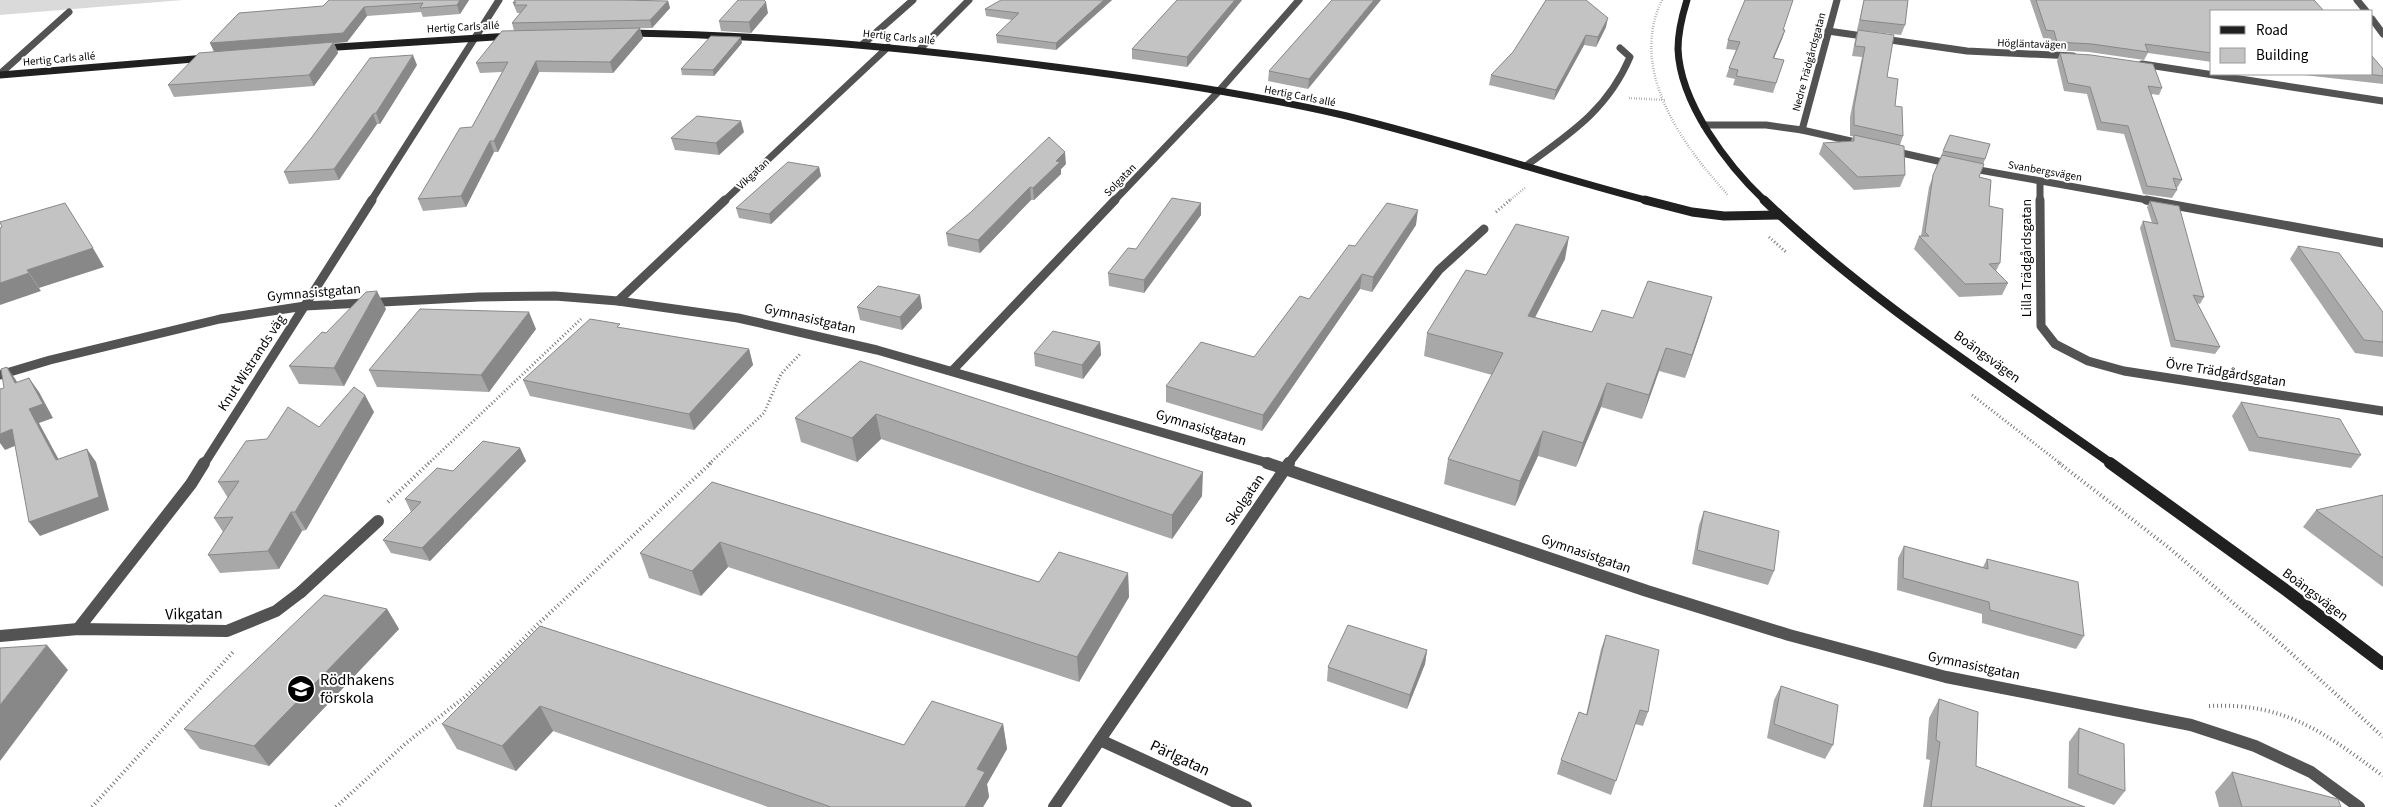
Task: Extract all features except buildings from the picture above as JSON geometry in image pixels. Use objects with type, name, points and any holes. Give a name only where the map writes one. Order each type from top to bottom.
[{"type":"street","name":"Knut Wistrands väg","points":[[78,629],[191,484],[499,0]]},
{"type":"street","points":[[863,44],[913,0]]},
{"type":"street","points":[[919,50],[969,0]]},
{"type":"street","name":"Solgatan","points":[[952,371],[1218,92],[1299,0]]},
{"type":"street","name":"Boängsvägen","points":[[1687,0],[1680,19],[1677,52],[1685,87],[1704,125],[1744,177],[1779,215],[1827,255],[1929,333],[2257,569],[2383,664]]},
{"type":"street","name":"Nedre Trädgårdsgatan","points":[[1802,130],[1837,0]]},
{"type":"street","points":[[2357,0],[2365,10]]},
{"type":"street","points":[[0,74],[69,12]]},
{"type":"street","points":[[2373,20],[2383,34]]},
{"type":"street","name":"Högläntavägen","points":[[1828,31],[1966,52],[2080,56]]},
{"type":"street","name":"Hertig Carls allé","points":[[621,34],[748,37],[863,44],[1076,69],[1218,92],[1336,114],[1424,135],[1656,204],[1692,212],[1724,216],[1779,215]]},
{"type":"street","name":"Hertig Carls allé","points":[[310,49],[476,37],[516,36]]},
{"type":"street","name":"Vikgatan","points":[[618,301],[888,47]]},
{"type":"street","points":[[1527,165],[1599,110],[1610,96],[1624,72],[1630,57],[1620,48]]},
{"type":"street","name":"Hertig Carls allé","points":[[0,74],[213,57]]},
{"type":"street","points":[[2132,63],[2210,75]]},
{"type":"street","points":[[2211,75],[2383,101]]},
{"type":"street","points":[[1704,125],[1766,125],[1802,130],[1877,147]]},
{"type":"street","name":"Svanbergsvägen","points":[[1886,149],[2040,182],[2383,243]]},
{"type":"street","name":"Lilla Trädgårdsgatan","points":[[2040,182],[2041,326],[2055,344],[2069,351]]},
{"type":"street","name":"Skolgatan","points":[[1054,807],[1286,468],[1439,270],[1484,229]]},
{"type":"street","name":"Gymnasistgatan","points":[[0,375],[50,360],[220,319],[305,306],[479,297],[555,296],[618,301],[738,318],[819,335],[952,371],[1286,468],[1646,591],[1788,635],[1946,677],[2171,721],[2237,740],[2311,772],[2359,807]]},
{"type":"street","name":"Övre Trädgårdsgatan","points":[[2069,351],[2088,361],[2124,371],[2383,411]]},
{"type":"street","name":"Vikgatan","points":[[0,636],[78,629],[227,632],[276,611],[301,592],[378,521]]},
{"type":"street","name":"Pärlgatan","points":[[1100,740],[1246,807]]},
{"type":"path","points":[[523,31],[607,29]]},
{"type":"path","points":[[378,521],[378,511],[519,380],[601,300]]},
{"type":"path","points":[[336,807],[406,744],[466,696],[537,625],[764,413],[781,374],[819,335]]},
{"type":"path","points":[[92,807],[240,645],[227,632]]},
{"type":"path","points":[[2171,721],[2201,708],[2222,705],[2266,708],[2321,730],[2383,776]]},
{"type":"shaded area","points":[[0,0],[183,0],[0,15]]},
{"type":"place","name":"Rödhakens förskola","points":[[301,689]]}]
